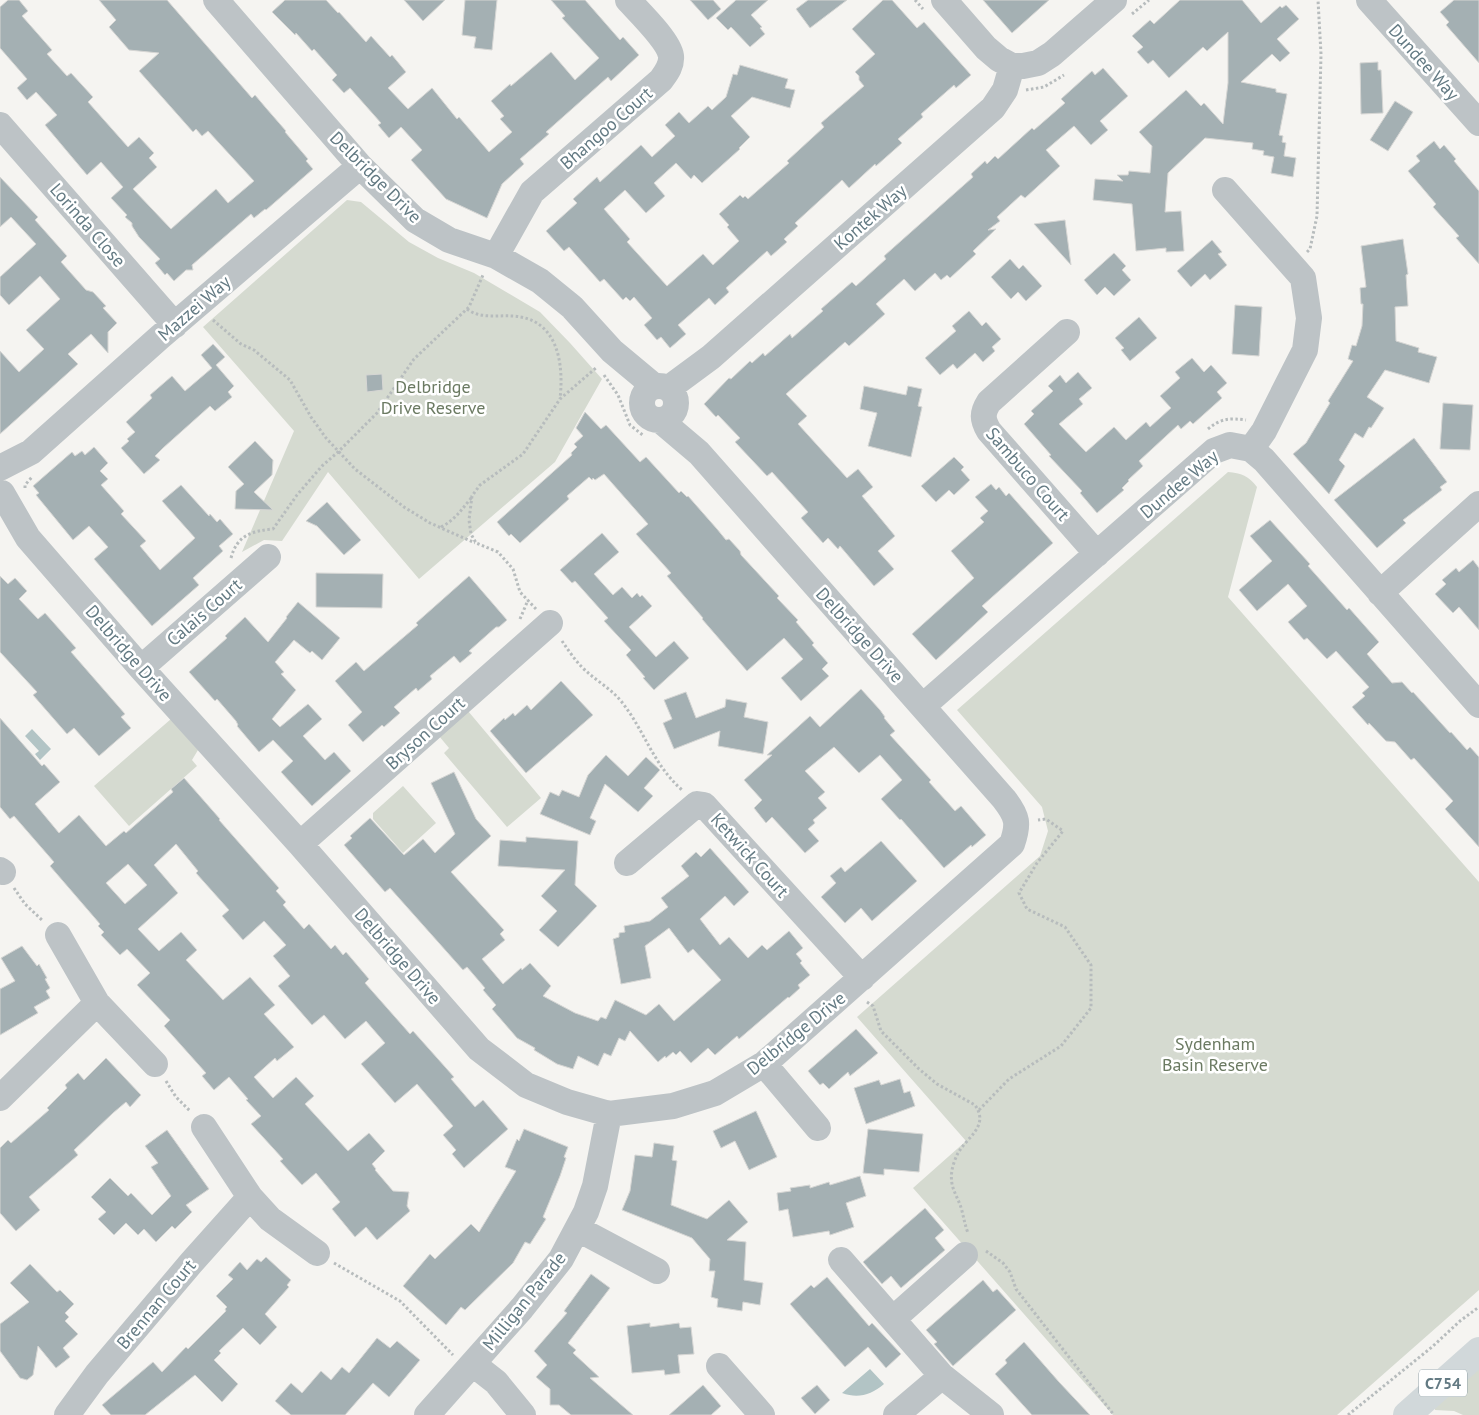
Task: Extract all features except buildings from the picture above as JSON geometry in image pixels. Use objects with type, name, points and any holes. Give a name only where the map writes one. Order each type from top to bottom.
[{"type":"highway","name":"C754","points":[[1407,1415],[1479,1351]]},
{"type":"street","name":"Delbridge Drive","points":[[0,518],[28,538],[479,1049],[526,1085],[567,1102],[609,1114],[673,1106],[715,1093],[764,1064],[1012,844],[1017,822],[1013,810],[699,453],[662,402],[605,359],[572,308],[540,281],[496,256],[449,240],[415,220],[360,166],[216,0]]},
{"type":"street","name":"Bhangoo Court","points":[[496,256],[532,192],[660,80],[669,69],[671,57],[668,45],[628,0]]},
{"type":"street","points":[[936,7],[999,59],[1012,66],[1023,66],[1038,63],[1052,54],[1114,0]]},
{"type":"street","name":"Dundee Way","points":[[1369,0],[1479,123]]},
{"type":"street","name":"Kontek Way","points":[[662,402],[993,108],[1005,90],[1012,66]]},
{"type":"street","name":"Lorinda Close","points":[[0,125],[175,325]]},
{"type":"street","name":"Mazzei Way","points":[[1,485],[31,452],[360,166]]},
{"type":"street","points":[[1225,190],[1303,278],[1309,318],[1304,350],[1258,440],[1264,460],[1479,705]]},
{"type":"street","name":"Sambuco Court","points":[[1067,332],[989,402],[983,411],[983,421],[988,431],[1097,554]]},
{"type":"street","name":"Dundee Way","points":[[923,706],[1214,451],[1230,445],[1258,440]]},
{"type":"street","name":"Delbridge Drive","points":[[1,485],[28,538]]},
{"type":"street","points":[[1380,593],[1479,504]]},
{"type":"street","name":"Calais Court","points":[[141,668],[268,557]]},
{"type":"street","name":"Bryson Court","points":[[300,844],[550,623]]},
{"type":"street","name":"Ketwick Court","points":[[627,863],[697,804],[704,805],[862,978]]},
{"type":"street","points":[[58,935],[97,1003],[155,1064]]},
{"type":"street","points":[[0,1098],[97,1003]]},
{"type":"street","points":[[764,1064],[818,1128]]},
{"type":"street","name":"Milligan Parade","points":[[427,1415],[544,1283],[561,1259],[578,1229],[595,1186],[609,1114]]},
{"type":"street","points":[[204,1127],[250,1197],[270,1218],[317,1253]]},
{"type":"street","name":"Brennan Court","points":[[67,1415],[110,1359],[191,1262],[250,1197]]},
{"type":"street","points":[[578,1229],[657,1271]]},
{"type":"street","points":[[893,1319],[970,1249]]},
{"type":"street","points":[[841,1260],[942,1376],[991,1415]]},
{"type":"street","points":[[470,1366],[496,1382],[523,1415]]},
{"type":"street","points":[[719,1366],[762,1415]]},
{"type":"street","points":[[896,1415],[942,1376]]},
{"type":"path","points":[[915,0],[936,7]]},
{"type":"path","points":[[1294,268],[1310,249],[1316,216],[1321,54],[1318,0]]},
{"type":"path","points":[[273,529],[296,495],[322,466],[377,413],[414,359],[467,309],[484,273],[496,256]]},
{"type":"path","points":[[467,309],[482,316],[515,316],[543,326],[551,337],[558,355],[562,378],[560,399]]},
{"type":"path","points":[[212,319],[241,344],[254,350],[290,380],[311,417],[338,452],[380,490],[404,507],[440,527],[498,552],[513,569],[520,592],[550,623],[572,656],[585,670],[621,701],[662,769],[697,804]]},
{"type":"path","points":[[440,527],[457,516],[480,485],[523,454],[560,399],[605,359]]},
{"type":"path","points":[[1205,432],[1217,421],[1232,418],[1246,420],[1258,440]]},
{"type":"path","points":[[472,496],[469,520],[471,534],[476,543]]},
{"type":"path","points":[[978,1110],[1009,1079],[1061,1046],[1091,1008],[1091,965],[1065,927],[1027,909],[1019,893],[1037,863],[1063,831],[1046,819],[1017,822]]},
{"type":"path","points":[[1,871],[24,904],[58,935]]},
{"type":"path","points":[[863,1006],[868,1001],[873,1006],[881,1031],[918,1069],[937,1084],[975,1104],[980,1118],[978,1128],[957,1154],[952,1177],[953,1192],[962,1209],[963,1222],[968,1234],[970,1249],[1003,1263],[1010,1272],[1012,1281],[1021,1296],[1114,1415]]},
{"type":"path","points":[[155,1064],[176,1097],[204,1127]]},
{"type":"path","points":[[317,1253],[400,1301],[470,1366]]},
{"type":"path","points":[[1348,1415],[1479,1307]]},
{"type":"green space","name":"Delbridge Drive Reserve","points":[[347,200],[361,202],[409,242],[438,258],[474,273],[540,312],[602,379],[555,462],[419,579],[328,472],[282,541],[264,540],[242,552],[294,431],[203,327]]},
{"type":"green space","name":"Sydenham Basin Reserve","points":[[1228,472],[1244,476],[1257,487],[1228,597],[1479,882],[1479,1290],[1337,1415],[1113,1415],[913,1188],[966,1141],[857,1017],[1040,856],[1048,831],[1042,807],[957,710]]},
{"type":"green space","points":[[468,711],[541,798],[507,827],[444,753],[449,748],[439,736]]},
{"type":"green space","points":[[171,719],[198,750],[192,760],[197,766],[129,826],[94,786]]},
{"type":"green space","points":[[403,786],[436,823],[403,853],[373,819],[373,813]]},
{"type":"green space","points":[[1479,1366],[1479,1415],[1463,1415],[1454,1411],[1435,1410],[1435,1407]]},
{"type":"shaded area","points":[[32,729],[51,749],[40,760],[35,754],[39,751],[25,736]]},
{"type":"shaded area","points":[[870,1369],[884,1384],[864,1395],[853,1396],[842,1393]]}]
